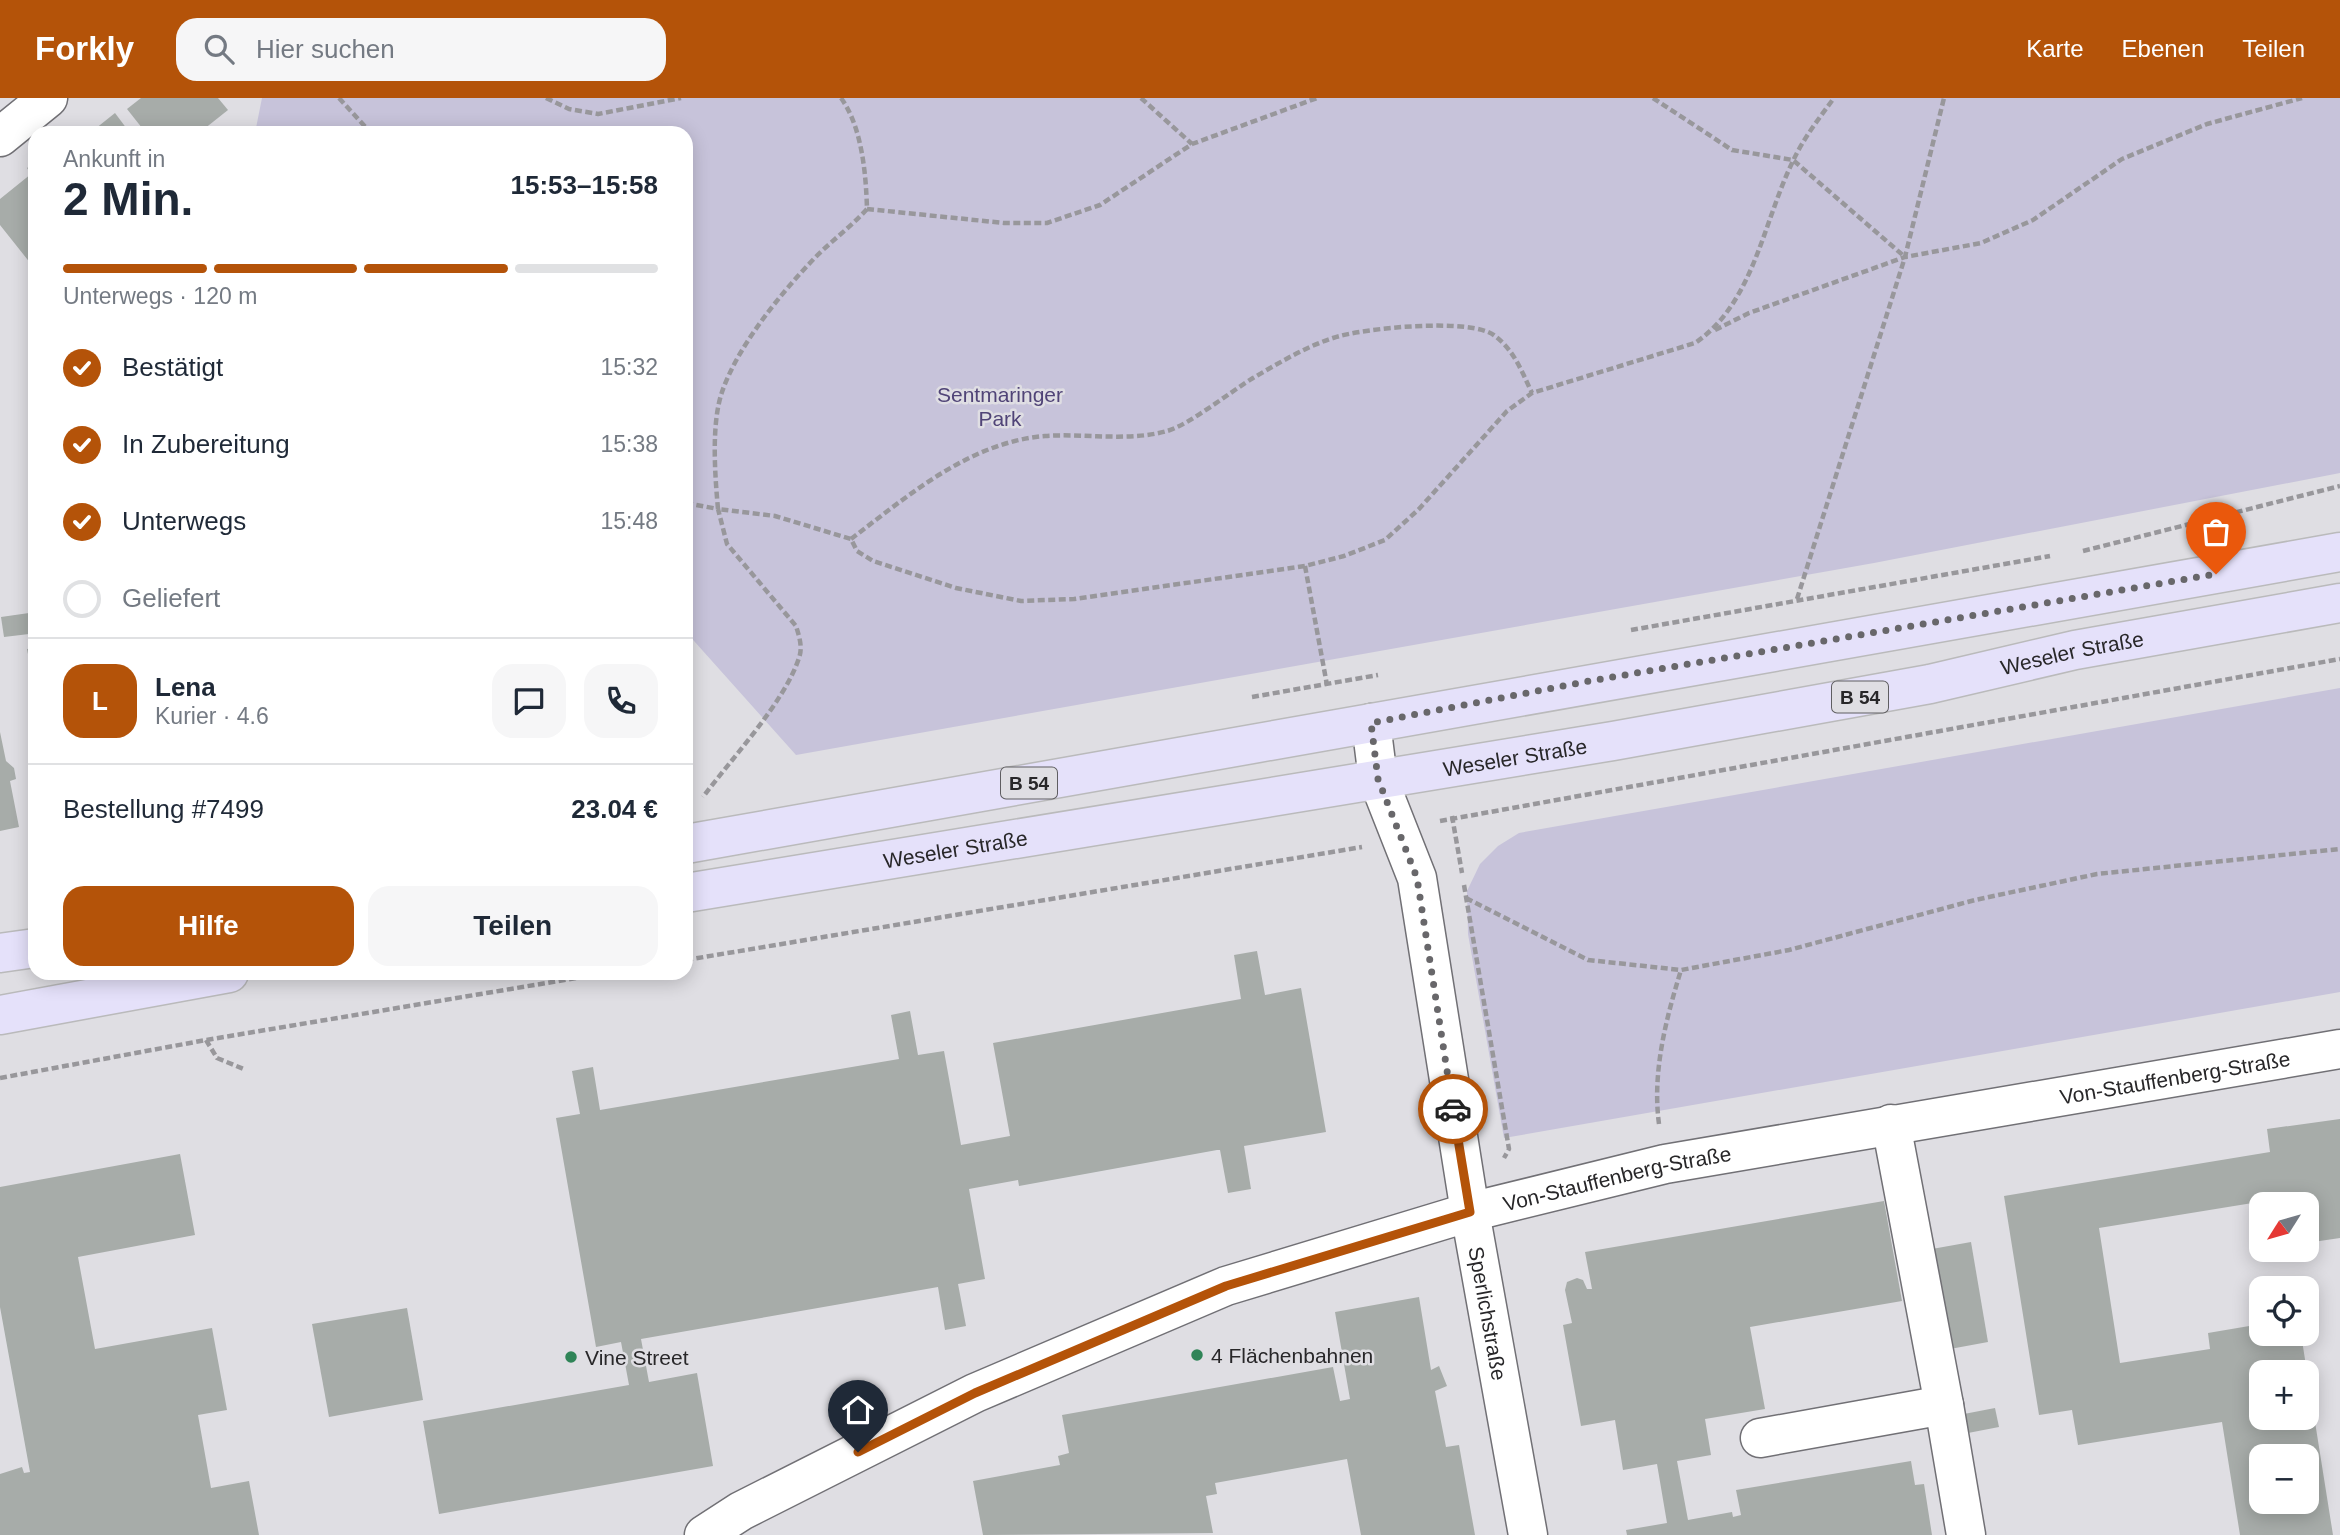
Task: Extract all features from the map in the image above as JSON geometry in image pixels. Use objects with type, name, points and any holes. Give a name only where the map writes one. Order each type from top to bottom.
[{"type":"main road","name":"B 54","points":[[693,843],[1371,723],[1584,682],[2340,552]]},
{"type":"main road","name":"Weseler Straße","points":[[693,892],[1917,687],[2075,650],[2340,603]]},
{"type":"main road","points":[[0,953],[28,949]]},
{"type":"main road","points":[[0,1015],[191,980]]},
{"type":"street","points":[[0,137],[48,98]]},
{"type":"street","name":"Sperlichstraße","points":[[1371,723],[1378,779],[1417,878],[1470,1212],[1528,1535]]},
{"type":"street","name":"Von-Stauffenberg-Straße","points":[[704,1535],[741,1511],[975,1393],[1226,1286],[1470,1212],[1665,1164],[2340,1049]]},
{"type":"street","points":[[1891,1124],[1966,1535]]},
{"type":"street","points":[[1760,1438],[1944,1405]]},
{"type":"path","points":[[339,98],[365,126]]},
{"type":"path","points":[[547,98],[569,109],[598,114],[681,98]]},
{"type":"path","points":[[701,801],[774,702],[800,657],[796,626],[727,544],[718,509],[714,462],[722,393],[768,312],[811,262],[849,229],[866,209],[863,159],[847,106],[841,98]]},
{"type":"path","points":[[1141,98],[1192,144]]},
{"type":"path","points":[[866,209],[1004,223],[1047,223],[1100,205],[1192,144],[1317,98]]},
{"type":"path","points":[[1653,98],[1732,150],[1793,160],[1905,257]]},
{"type":"path","points":[[1712,332],[1742,289],[1793,160],[1834,98]]},
{"type":"path","points":[[1797,599],[1905,257],[1944,98]]},
{"type":"path","points":[[693,504],[775,516],[851,539],[857,551],[873,561],[956,588],[1021,601],[1074,599],[1305,566],[1344,556],[1385,540],[1419,509],[1507,411],[1532,393],[1695,344],[1749,313],[1905,257],[1981,243],[2032,220],[2122,159],[2207,124],[2302,98]]},
{"type":"path","points":[[851,539],[927,483],[987,448],[1045,436],[1142,435],[1170,431],[1283,361],[1335,337],[1403,327],[1471,326],[1493,334],[1511,352],[1532,393]]},
{"type":"path","points":[[2070,553],[2340,486]]},
{"type":"path","points":[[1623,631],[2056,555]]},
{"type":"path","points":[[1305,566],[1327,683]]},
{"type":"path","points":[[693,959],[1371,845],[1453,816],[1611,792],[2340,659]]},
{"type":"path","points":[[1247,698],[1382,674]]},
{"type":"path","points":[[693,802],[714,798]]},
{"type":"path","points":[[1466,898],[1588,960],[1681,970],[1789,950],[1975,900],[2098,874],[2340,849]]},
{"type":"path","points":[[1665,1164],[1657,1110],[1659,1059],[1668,1011],[1681,970]]},
{"type":"path","points":[[0,1078],[206,1040],[564,980]]},
{"type":"path","points":[[206,1040],[217,1058],[246,1070]]},
{"type":"green space","name":"Sentmaringer Park","points":[[262,98],[2340,98],[2340,473],[1874,563],[796,755],[693,640],[693,126],[256,126]]},
{"type":"green space","points":[[2340,688],[2340,992],[1504,1138],[1468,934],[1467,891],[1480,864],[1498,846],[1519,833]]},
{"type":"building","points":[[141,98],[218,98],[228,110],[208,126],[140,126],[127,109]]},
{"type":"building","points":[[115,113],[125,126],[99,126]]},
{"type":"building","points":[[28,176],[28,260],[0,225],[0,199]]},
{"type":"building","points":[[28,613],[28,634],[4,637],[1,617]]},
{"type":"building","points":[[0,732],[6,761],[14,768],[16,779],[10,781],[19,827],[0,831]]},
{"type":"building","points":[[1257,951],[1265,995],[1301,988],[1326,1132],[1244,1146],[1251,1189],[1228,1193],[1220,1150],[1217,1150],[1019,1186],[1018,1180],[969,1189],[985,1279],[958,1284],[966,1326],[945,1330],[938,1287],[641,1339],[649,1382],[697,1373],[713,1466],[439,1514],[423,1421],[629,1385],[621,1342],[596,1347],[556,1118],[580,1114],[572,1071],[593,1067],[600,1110],[899,1059],[891,1015],[910,1011],[918,1055],[944,1051],[961,1145],[1010,1136],[993,1043],[1241,999],[1234,955]]},
{"type":"building","points":[[2340,1119],[2340,1238],[2319,1241],[2319,1192],[2249,1192],[2249,1204],[2099,1228],[2120,1363],[2210,1349],[2208,1333],[2249,1326],[2249,1346],[2303,1346],[2305,1360],[2249,1360],[2249,1430],[2316,1430],[2319,1444],[2249,1444],[2249,1514],[2319,1514],[2319,1447],[2333,1535],[2240,1535],[2222,1422],[2078,1445],[2072,1410],[2039,1415],[2004,1196],[2270,1152],[2267,1129]]},
{"type":"building","points":[[180,1154],[195,1235],[78,1257],[95,1349],[212,1328],[227,1410],[198,1415],[211,1488],[249,1481],[259,1535],[0,1535],[0,1474],[22,1467],[24,1473],[30,1472],[0,1307],[0,1187]]},
{"type":"building","points":[[1884,1201],[1902,1301],[1750,1327],[1765,1409],[1705,1419],[1711,1455],[1677,1461],[1688,1520],[1732,1512],[1733,1517],[1741,1515],[1736,1490],[1911,1461],[1915,1485],[1924,1484],[1932,1535],[1627,1535],[1626,1530],[1667,1523],[1657,1464],[1623,1470],[1615,1420],[1581,1426],[1563,1325],[1572,1323],[1565,1290],[1567,1282],[1577,1278],[1583,1280],[1587,1289],[1592,1289],[1585,1252]]},
{"type":"building","points":[[1971,1242],[1988,1342],[1950,1349],[1932,1249]]},
{"type":"building","points":[[1419,1297],[1431,1370],[1439,1366],[1447,1386],[1435,1391],[1446,1447],[1459,1445],[1475,1535],[1361,1535],[1347,1459],[1215,1483],[1217,1494],[1206,1496],[1213,1533],[983,1535],[973,1481],[1060,1465],[1058,1456],[1069,1453],[1062,1415],[1333,1367],[1340,1401],[1350,1399],[1335,1312]]},
{"type":"building","points":[[407,1308],[423,1400],[329,1417],[312,1324]]},
{"type":"building","points":[[1995,1408],[1999,1427],[1968,1433],[1964,1414]]},
{"type":"way so far","points":[[1453,1109],[1417,878],[1378,779],[1371,723],[1584,682],[2216,574]]},
{"type":"place","name":"4 Flächenbahnen","points":[[1197,1355]]},
{"type":"place","name":"Vine Street","points":[[571,1357]]},
{"type":"route","points":[[858,1452],[975,1393],[1226,1286],[1470,1212],[1453,1109]]}]
